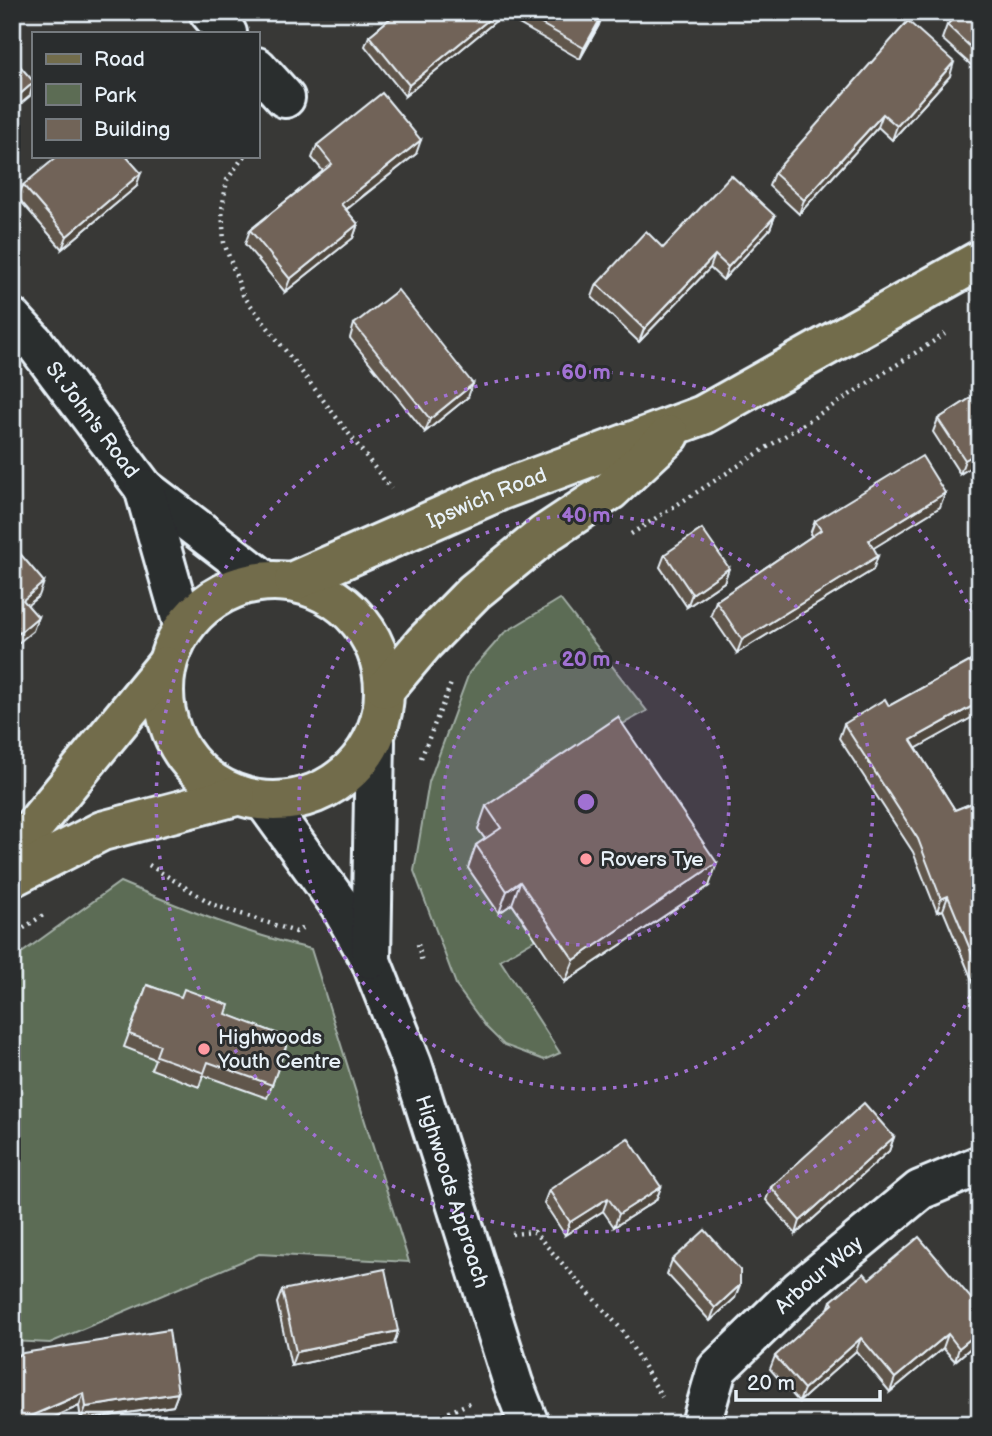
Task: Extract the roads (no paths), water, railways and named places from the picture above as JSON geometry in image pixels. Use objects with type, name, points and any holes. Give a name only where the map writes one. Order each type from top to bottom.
[{"type":"main road","name":"Ipswich Road","points":[[279,580],[419,526],[499,491],[703,415],[980,260]]},
{"type":"main road","name":"Ipswich Road","points":[[386,688],[424,643],[474,592],[545,534],[610,491],[682,424]]},
{"type":"main road","points":[[12,853],[165,666],[183,625],[218,594],[279,580],[338,599],[371,636],[386,688],[375,741],[345,777],[306,798],[250,799],[102,831],[12,877]]},
{"type":"main road","points":[[165,666],[166,716],[187,760],[202,776],[250,799]]},
{"type":"street","points":[[209,12],[227,32]]},
{"type":"street","points":[[259,69],[285,98]]},
{"type":"street","name":"St John's Road","points":[[12,318],[34,342],[144,488],[279,580]]},
{"type":"street","name":"St John's Road","points":[[144,488],[183,625]]},
{"type":"street","name":"Highwoods Approach","points":[[371,961],[375,741]]},
{"type":"street","name":"Highwoods Approach","points":[[250,799],[339,904],[371,961],[412,1064],[513,1383],[529,1424]]},
{"type":"street","name":"Arbour Way","points":[[685,1416],[717,1369],[799,1290],[920,1190],[980,1165]]},
{"type":"place","name":"Rovers Tye","points":[[586,859]]},
{"type":"place","name":"Highwoods Youth Centre","points":[[204,1049]]}]
